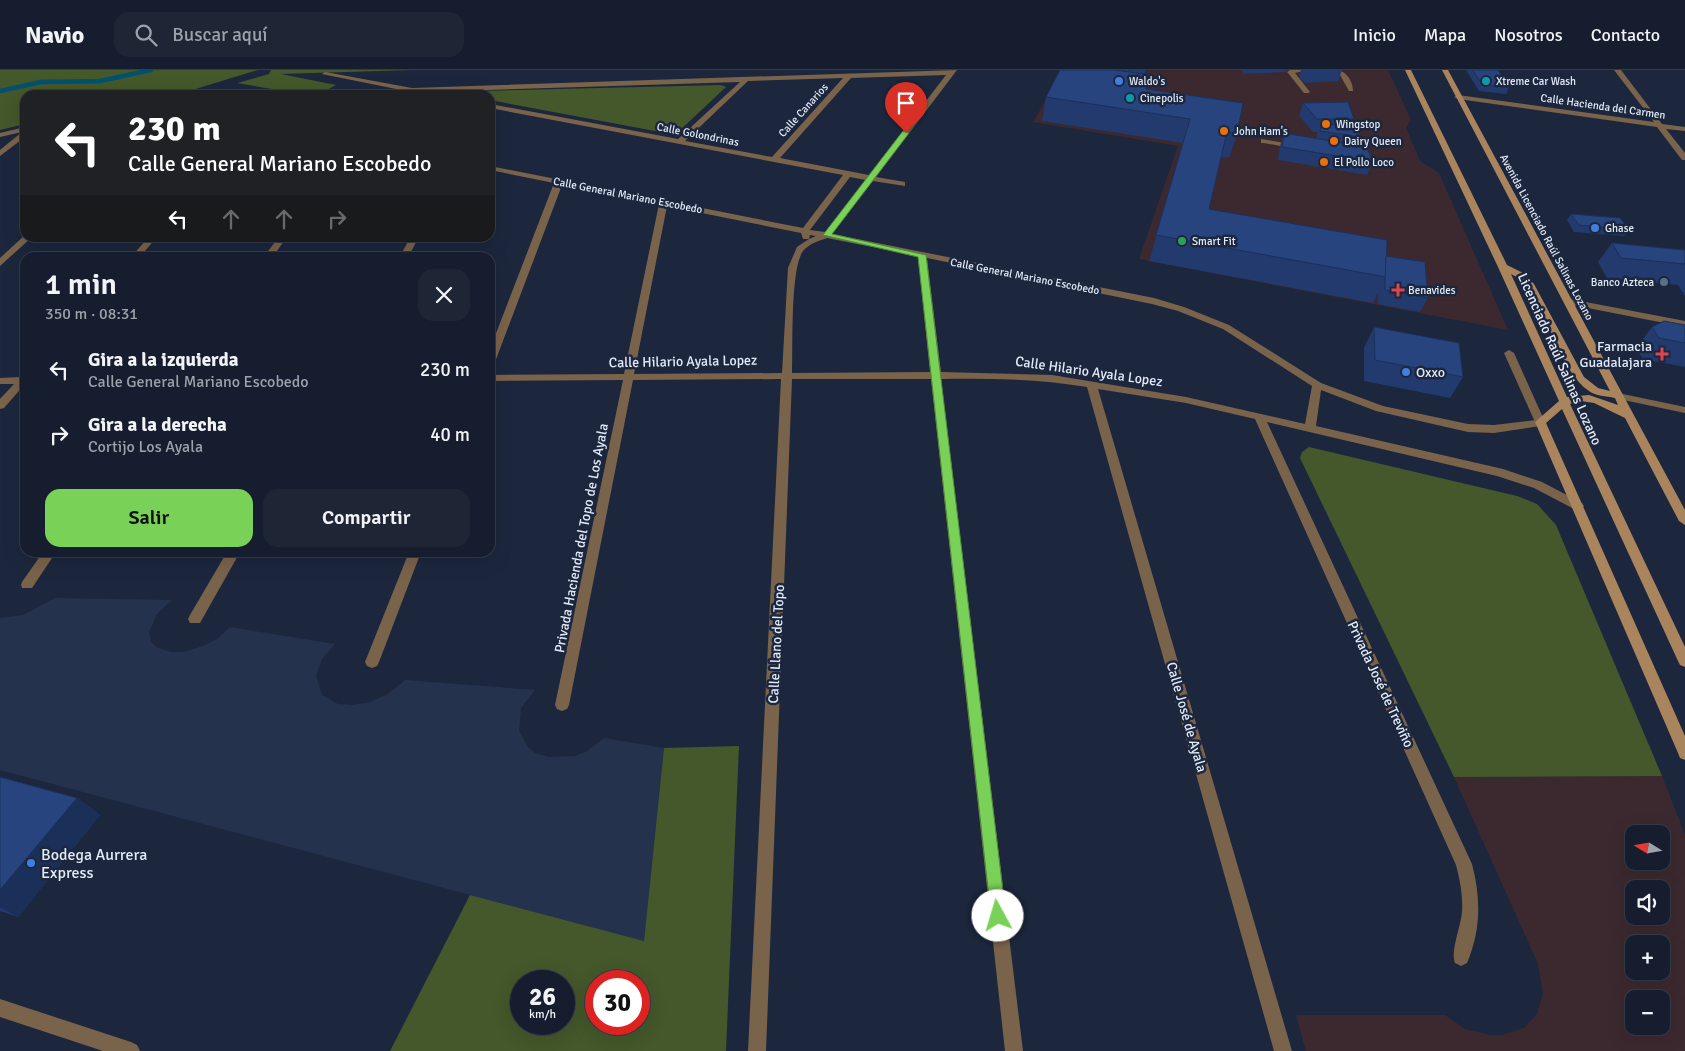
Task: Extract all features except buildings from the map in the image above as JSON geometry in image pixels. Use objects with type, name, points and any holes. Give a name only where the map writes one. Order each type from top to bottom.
[{"type":"main road","name":"Licenciado Raúl Salinas Lozano","points":[[1408,70],[1503,267],[1685,661]]},
{"type":"main road","name":"Avenida Licenciado Raúl Salinas Lozano","points":[[1445,70],[1685,521]]},
{"type":"main road","points":[[1503,267],[1520,275],[1531,286],[1580,379],[1594,390],[1618,396]]},
{"type":"main road","points":[[1629,416],[1599,401],[1580,399],[1565,402],[1540,422],[1685,753]]},
{"type":"street","points":[[1304,70],[1290,72],[1306,92]]},
{"type":"street","points":[[1338,70],[1343,74],[1351,90]]},
{"type":"street","points":[[1617,70],[1657,125],[1685,158]]},
{"type":"street","points":[[325,74],[413,90],[673,79],[746,80],[953,71]]},
{"type":"street","points":[[827,235],[953,71]]},
{"type":"street","name":"Calle Canarios","points":[[774,160],[849,76]]},
{"type":"street","points":[[679,142],[746,80]]},
{"type":"street","name":"Calle Hacienda del Carmen","points":[[1458,97],[1685,129]]},
{"type":"street","name":"Calle Golondrinas","points":[[495,107],[902,184]]},
{"type":"street","points":[[0,135],[20,130]]},
{"type":"street","points":[[0,154],[20,137]]},
{"type":"street","points":[[1264,141],[1311,149]]},
{"type":"street","points":[[1348,154],[1387,164]]},
{"type":"street","name":"Calle General Mariano Escobedo","points":[[495,169],[664,202],[805,236],[827,235],[1154,301],[1181,308],[1226,327],[1317,385],[1380,409],[1468,428],[1494,429],[1540,422]]},
{"type":"street","name":"Calle Llano del Topo","points":[[757,1051],[791,278],[794,261],[805,236],[848,174]]},
{"type":"street","points":[[495,349],[559,181]]},
{"type":"street","name":"Privada Hacienda del Topo de Los Ayala","points":[[562,705],[664,202]]},
{"type":"street","points":[[0,263],[23,242]]},
{"type":"street","points":[[139,252],[148,242]]},
{"type":"street","points":[[922,255],[1014,1051]]},
{"type":"street","points":[[1570,302],[1685,324]]},
{"type":"street","points":[[1509,353],[1540,422]]},
{"type":"street","name":"Calle Hilario Ayala Lopez","points":[[495,378],[788,375],[1031,376],[1186,400],[1518,477],[1578,506]]},
{"type":"street","points":[[0,380],[20,380]]},
{"type":"street","points":[[0,406],[20,384]]},
{"type":"street","name":"Calle José de Ayala","points":[[1091,384],[1283,1051]]},
{"type":"street","points":[[1310,428],[1317,385]]},
{"type":"street","points":[[1618,396],[1685,410]]},
{"type":"street","name":"Privada José de Treviño","points":[[1259,417],[1464,864],[1471,888],[1472,911],[1461,957]]},
{"type":"street","points":[[27,585],[47,557]]},
{"type":"street","points":[[195,618],[231,557]]},
{"type":"street","points":[[372,662],[413,557]]},
{"type":"street","points":[[0,1008],[131,1051]]},
{"type":"shaded area","points":[[1063,70],[1388,70],[1411,120],[1406,128],[1420,161],[1439,173],[1508,330],[1139,259],[1178,146],[1033,122]]},
{"type":"shaded area","points":[[55,598],[172,600],[157,614],[149,632],[151,641],[156,647],[171,652],[184,652],[203,646],[217,639],[230,627],[335,644],[322,659],[316,676],[322,695],[338,704],[352,705],[370,702],[388,694],[405,680],[535,690],[521,708],[519,731],[528,747],[535,753],[549,757],[575,756],[587,751],[604,738],[664,748],[644,941],[0,770],[0,618],[23,615]]},
{"type":"shaded area","points":[[1662,776],[1685,835],[1685,1051],[1306,1051],[1296,1015],[1445,1015],[1465,1029],[1491,1035],[1502,1035],[1524,1028],[1537,1014],[1543,994],[1538,964],[1454,777]]},
{"type":"green space","points":[[0,70],[258,70],[192,90],[20,90],[20,125],[0,130]]},
{"type":"green space","points":[[271,70],[413,70],[281,74],[336,85],[327,90],[278,90],[237,83],[269,74]]},
{"type":"green space","points":[[721,85],[726,87],[678,132],[671,134],[495,101],[495,91]]},
{"type":"green space","points":[[1309,447],[1517,496],[1537,504],[1556,525],[1662,776],[1454,777],[1300,458],[1302,452]]},
{"type":"green space","points":[[739,746],[726,1051],[390,1051],[470,895],[644,941],[664,748]]},
{"type":"waterway","points":[[0,91],[41,82],[100,81],[151,70]]},
{"type":"place","name":"Waldo's","points":[[1119,81]]},
{"type":"place","name":"Xtreme Car Wash","points":[[1486,81]]},
{"type":"place","name":"Cinepolis","points":[[1130,98]]},
{"type":"place","name":"Wingstop","points":[[1326,124]]},
{"type":"place","name":"John Ham's","points":[[1224,131]]},
{"type":"place","name":"Dairy Queen","points":[[1334,141]]},
{"type":"place","name":"El Pollo Loco","points":[[1324,162]]},
{"type":"place","name":"Ghase","points":[[1595,228]]},
{"type":"place","name":"Smart Fit","points":[[1182,241]]},
{"type":"place","name":"Banco Azteca","points":[[1664,282]]},
{"type":"place","name":"Benavides","points":[[1398,290]]},
{"type":"place","name":"Farmacia Guadalajara","points":[[1662,354]]},
{"type":"place","name":"Oxxo","points":[[1406,372]]},
{"type":"place","name":"Bodega Aurrera Express","points":[[31,863]]},
{"type":"route","points":[[906,133],[827,235],[922,255],[998,916]]}]
